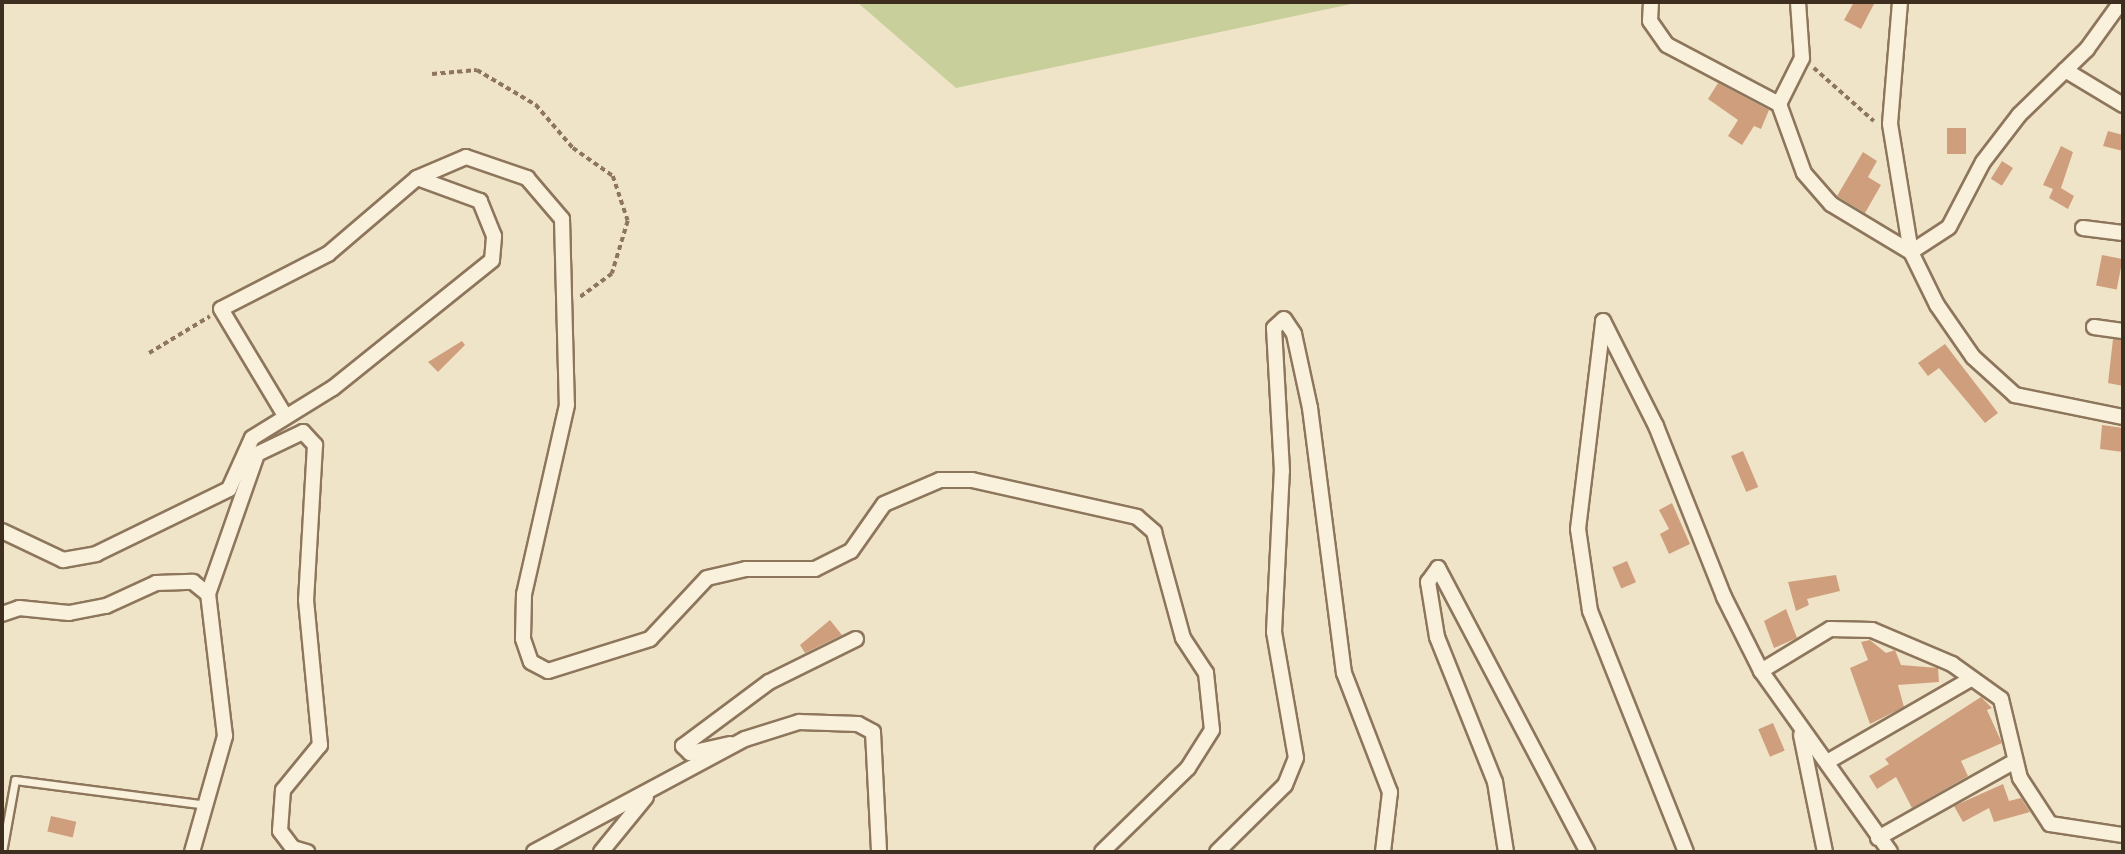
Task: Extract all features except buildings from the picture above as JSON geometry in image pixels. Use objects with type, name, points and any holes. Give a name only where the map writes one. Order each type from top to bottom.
[{"type":"street","points":[[1651,2],[1650,20],[1667,45],[1779,104],[1804,173],[1831,204],[1911,252]]},
{"type":"street","points":[[1779,104],[1802,58],[1798,2]]},
{"type":"street","points":[[1900,2],[1890,124],[1911,252],[1973,357],[2015,395],[2123,417]]},
{"type":"street","points":[[1911,252],[1949,227],[1983,162],[2121,2]]},
{"type":"street","points":[[2065,70],[2123,105]]},
{"type":"street","points":[[284,414],[221,309],[328,254],[417,178],[466,157],[527,178],[562,219],[568,405],[524,594],[523,639],[531,662],[548,671],[650,639],[707,578],[746,569],[815,569],[850,551],[884,505],[940,480],[972,480],[1137,517],[1154,532],[1183,638],[1206,673],[1212,730],[1188,768],[1102,852]]},
{"type":"street","points":[[192,852],[201,804],[225,736],[208,594],[253,438],[284,414],[333,388],[492,260],[494,236],[480,201],[417,178]]},
{"type":"street","points":[[2083,228],[2123,233]]},
{"type":"street","points":[[1217,852],[1285,785],[1296,758],[1273,623],[1282,471],[1274,328],[1284,319],[1294,334],[1310,408],[1344,673],[1390,792],[1383,852]]},
{"type":"street","points":[[1686,852],[1590,611],[1578,529],[1603,321],[1657,426],[1724,597],[1761,671],[1890,852]]},
{"type":"street","points":[[2094,327],[2123,331]]},
{"type":"street","points":[[2,531],[63,560],[96,554],[236,492],[257,454],[288,435],[303,432],[315,445],[306,600],[320,745],[283,790],[280,831],[293,848],[307,852]]},
{"type":"street","points":[[1506,852],[1495,782],[1437,637],[1428,582],[1438,568],[1588,852]]},
{"type":"street","points":[[2,614],[19,607],[69,613],[106,606],[156,583],[193,582],[208,594]]},
{"type":"street","points":[[1761,671],[1830,629],[1872,630],[1952,664],[2001,699],[2015,761],[2050,824],[2123,835]]},
{"type":"street","points":[[856,639],[769,682],[682,746],[690,753],[799,722],[858,724],[873,732],[879,852]]},
{"type":"street","points":[[1827,762],[1970,679]]},
{"type":"street","points":[[1798,726],[1825,852]]},
{"type":"street","points":[[534,852],[601,811],[647,796],[745,739]]},
{"type":"street","points":[[1878,838],[2015,761]]},
{"type":"street","points":[[601,852],[647,796]]},
{"type":"lane","points":[[2,852],[15,780],[201,804]]},
{"type":"path","points":[[1802,58],[1878,127]]},
{"type":"path","points":[[432,74],[477,70],[536,105],[573,148],[613,176],[628,221],[612,274],[566,308]]},
{"type":"path","points":[[149,353],[221,309]]},
{"type":"green space","points":[[857,2],[1361,2],[956,88]]}]
